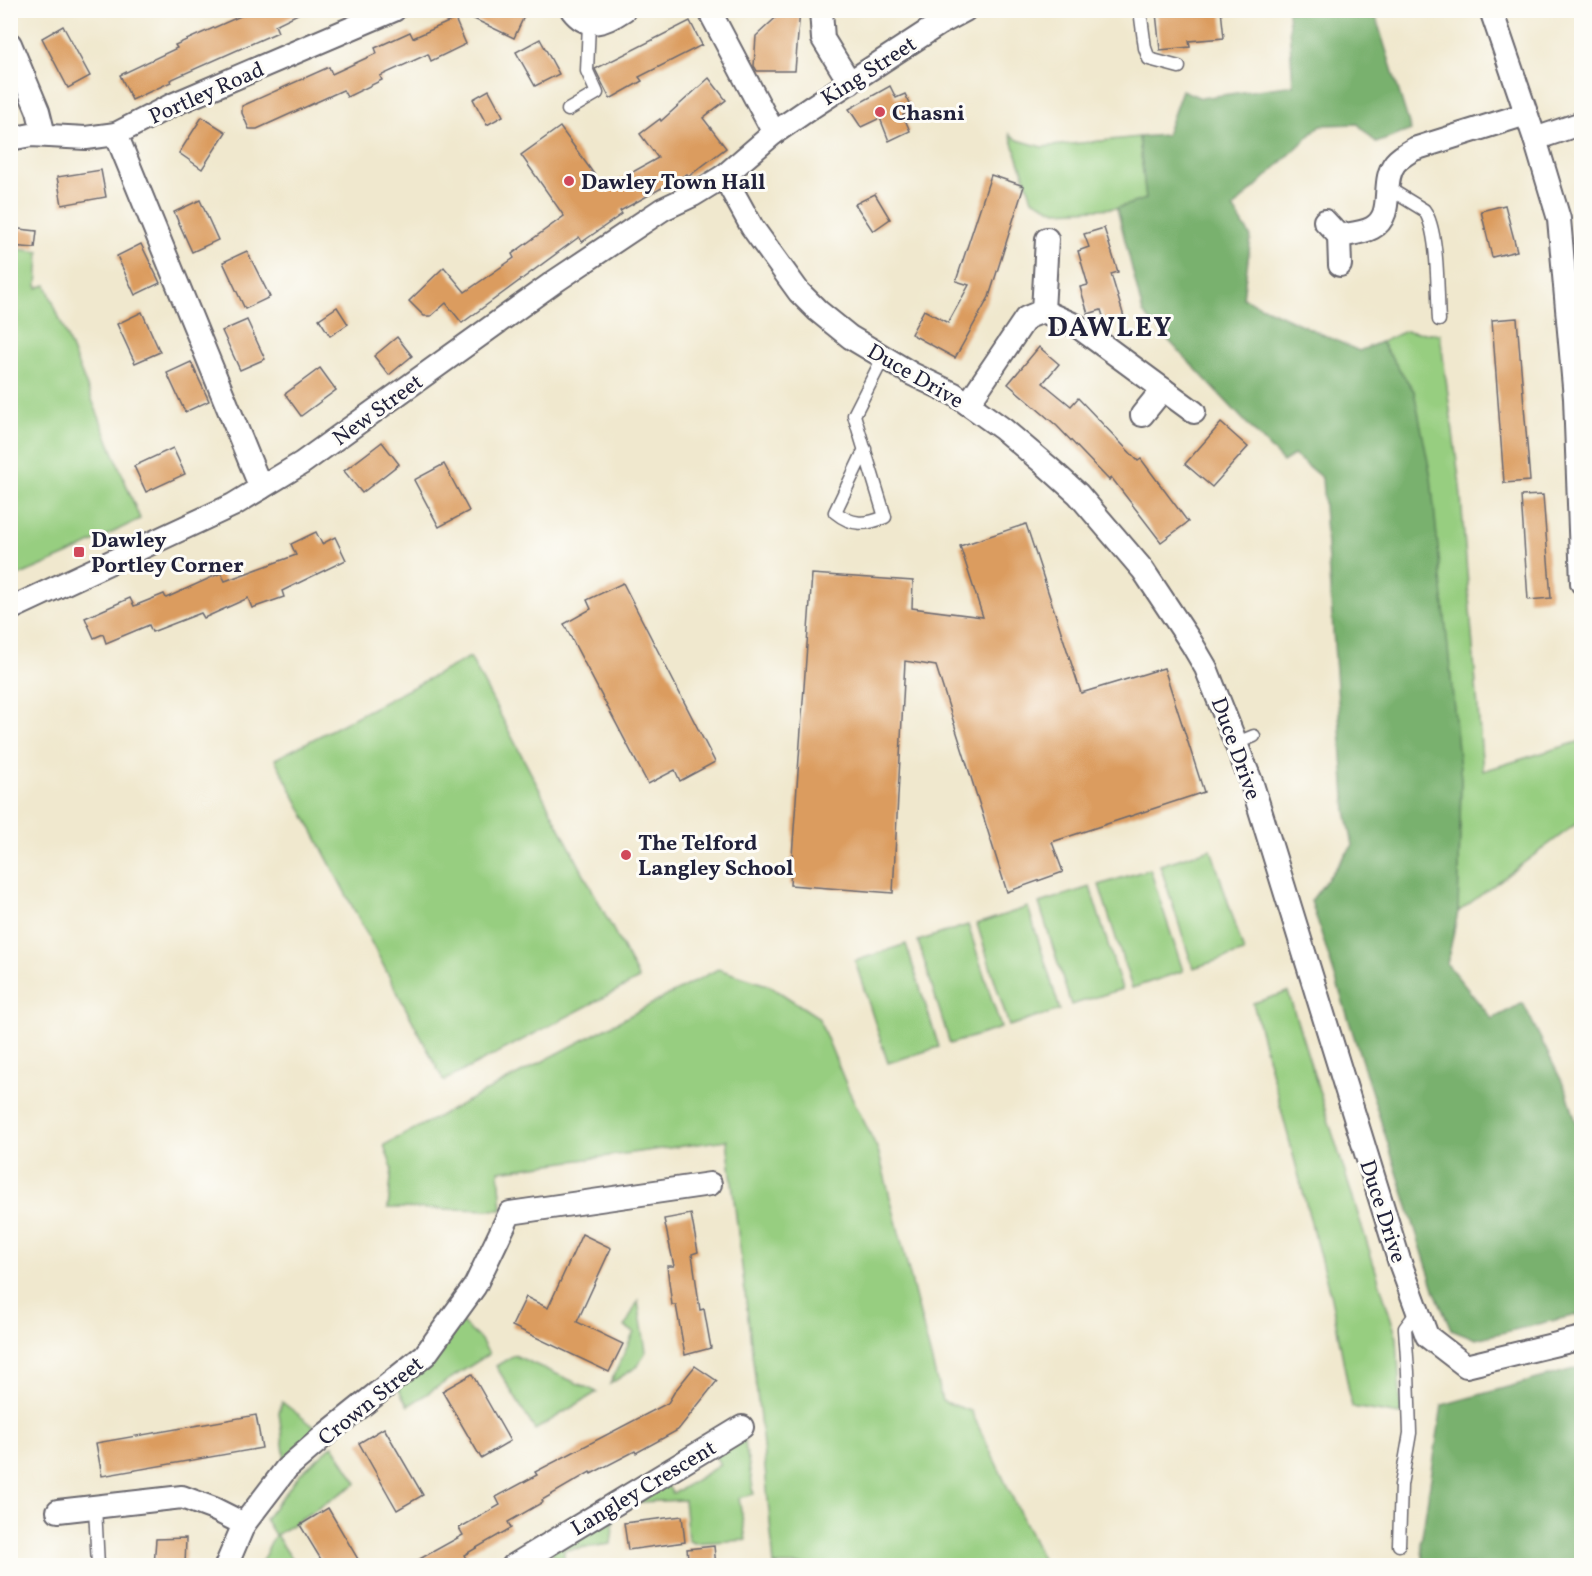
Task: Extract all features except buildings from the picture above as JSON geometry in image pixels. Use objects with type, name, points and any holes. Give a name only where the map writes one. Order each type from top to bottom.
[{"type":"street","name":"Portley Road","points":[[10,139],[44,135],[86,138],[116,134],[172,105],[393,10]]},
{"type":"street","points":[[580,17],[605,22],[624,10]]},
{"type":"street","points":[[709,10],[774,133]]},
{"type":"street","points":[[821,10],[823,39],[850,83]]},
{"type":"street","name":"King Street","points":[[724,176],[774,133],[850,83],[936,17],[964,10]]},
{"type":"street","points":[[1491,10],[1535,139],[1559,219],[1578,398],[1581,583]]},
{"type":"street","points":[[10,44],[38,111],[44,135]]},
{"type":"street","points":[[1340,264],[1332,228],[1371,229],[1380,221],[1386,210],[1393,165],[1401,157],[1414,149],[1526,114]]},
{"type":"street","points":[[1535,139],[1581,123]]},
{"type":"street","points":[[116,134],[261,489]]},
{"type":"street","name":"Duce Drive","points":[[724,176],[752,227],[799,291],[829,322],[912,374],[954,394],[1003,429],[1078,494],[1143,570],[1206,668],[1246,739],[1252,784],[1392,1238],[1427,1336],[1466,1366],[1581,1338]]},
{"type":"street","name":"New Street","points":[[10,609],[233,505],[261,489],[302,463],[554,282],[663,208],[693,195],[724,176]]},
{"type":"street","points":[[1043,311],[1047,239]]},
{"type":"street","points":[[968,404],[1026,318],[1043,311],[1077,326],[1194,412]]},
{"type":"street","points":[[1142,415],[1163,389]]},
{"type":"street","name":"Crown Street","points":[[226,1566],[244,1524],[286,1469],[425,1355],[476,1286],[510,1213],[710,1184]]},
{"type":"street","name":"Langley Crescent","points":[[513,1566],[742,1427]]},
{"type":"street","points":[[58,1511],[182,1497],[244,1524]]},
{"type":"lane","points":[[1140,10],[1145,48],[1149,59],[1179,67]]},
{"type":"lane","points":[[568,110],[597,93],[587,71],[580,17]]},
{"type":"lane","points":[[1389,188],[1424,210],[1428,215],[1434,234],[1439,320]]},
{"type":"lane","points":[[865,449],[835,512],[845,520],[870,524],[885,517],[865,449],[854,415],[884,356]]},
{"type":"lane","points":[[1399,1545],[1401,1485],[1410,1433],[1405,1328],[1418,1311]]},
{"type":"lane","points":[[95,1507],[98,1566]]},
{"type":"green space","points":[[1288,11],[1374,11],[1411,130],[1376,143],[1358,124],[1321,125],[1233,208],[1251,237],[1243,298],[1359,351],[1381,342],[1414,391],[1431,477],[1461,779],[1458,912],[1447,964],[1492,1019],[1523,1003],[1567,1092],[1581,1139],[1581,1314],[1476,1339],[1451,1329],[1435,1292],[1311,901],[1353,845],[1346,811],[1322,478],[1294,455],[1283,462],[1143,313],[1117,208],[1146,199],[1139,137],[1166,135],[1182,90],[1201,98],[1293,85]]},
{"type":"green space","points":[[1010,134],[1018,140],[1042,147],[1139,137],[1146,199],[1117,208],[1056,211],[1032,199]]},
{"type":"green space","points":[[11,248],[39,252],[37,288],[46,285],[140,519],[11,579]]},
{"type":"green space","points":[[1405,331],[1440,334],[1460,485],[1483,771],[1581,741],[1581,820],[1458,912],[1461,779],[1414,391],[1381,342]]},
{"type":"green space","points":[[470,657],[639,979],[444,1081],[275,759]]},
{"type":"green space","points":[[1211,849],[1244,952],[1193,968],[1160,865]]},
{"type":"green space","points":[[1150,869],[1183,971],[1132,988],[1099,885]]},
{"type":"green space","points":[[1090,887],[1122,989],[1071,1005],[1039,903]]},
{"type":"green space","points":[[1028,907],[1060,1010],[1009,1026],[977,924]]},
{"type":"green space","points":[[968,925],[1001,1028],[950,1044],[918,941]]},
{"type":"green space","points":[[906,944],[939,1047],[888,1063],[855,961]]},
{"type":"green space","points":[[718,969],[770,986],[818,1017],[849,1091],[878,1150],[942,1401],[971,1411],[1045,1565],[774,1565],[762,1436],[727,1140],[499,1171],[502,1210],[388,1208],[392,1168],[384,1145]]},
{"type":"green space","points":[[1288,992],[1397,1338],[1401,1415],[1352,1407],[1332,1302],[1253,1003]]},
{"type":"green space","points":[[638,1301],[646,1351],[638,1366],[610,1384],[634,1332],[625,1327]]},
{"type":"green space","points":[[454,1316],[481,1340],[489,1354],[408,1406],[394,1381]]},
{"type":"green space","points":[[514,1355],[597,1392],[535,1430],[496,1366]]},
{"type":"green space","points":[[1581,1367],[1581,1565],[1424,1565],[1421,1543],[1442,1405]]},
{"type":"green space","points":[[282,1402],[325,1435],[286,1469],[279,1412]]},
{"type":"green space","points":[[742,1427],[754,1494],[739,1498],[746,1540],[693,1543],[688,1540],[684,1500],[616,1503],[661,1476],[673,1494],[720,1465],[710,1446]]},
{"type":"green space","points":[[333,1445],[357,1483],[276,1535],[296,1565],[260,1565],[275,1535],[265,1519],[300,1474]]},
{"type":"green space","points":[[616,1503],[611,1544],[564,1550],[564,1565],[559,1565],[547,1545]]},
{"type":"place","name":"Chasni","points":[[880,112]]},
{"type":"place","name":"Dawley Town Hall","points":[[569,181]]},
{"type":"place","name":"Dawley Portley Corner","points":[[79,552]]},
{"type":"place","name":"The Telford Langley School","points":[[626,855]]},
{"type":"district","name":"DAWLEY","points":[[1110,326]]}]
